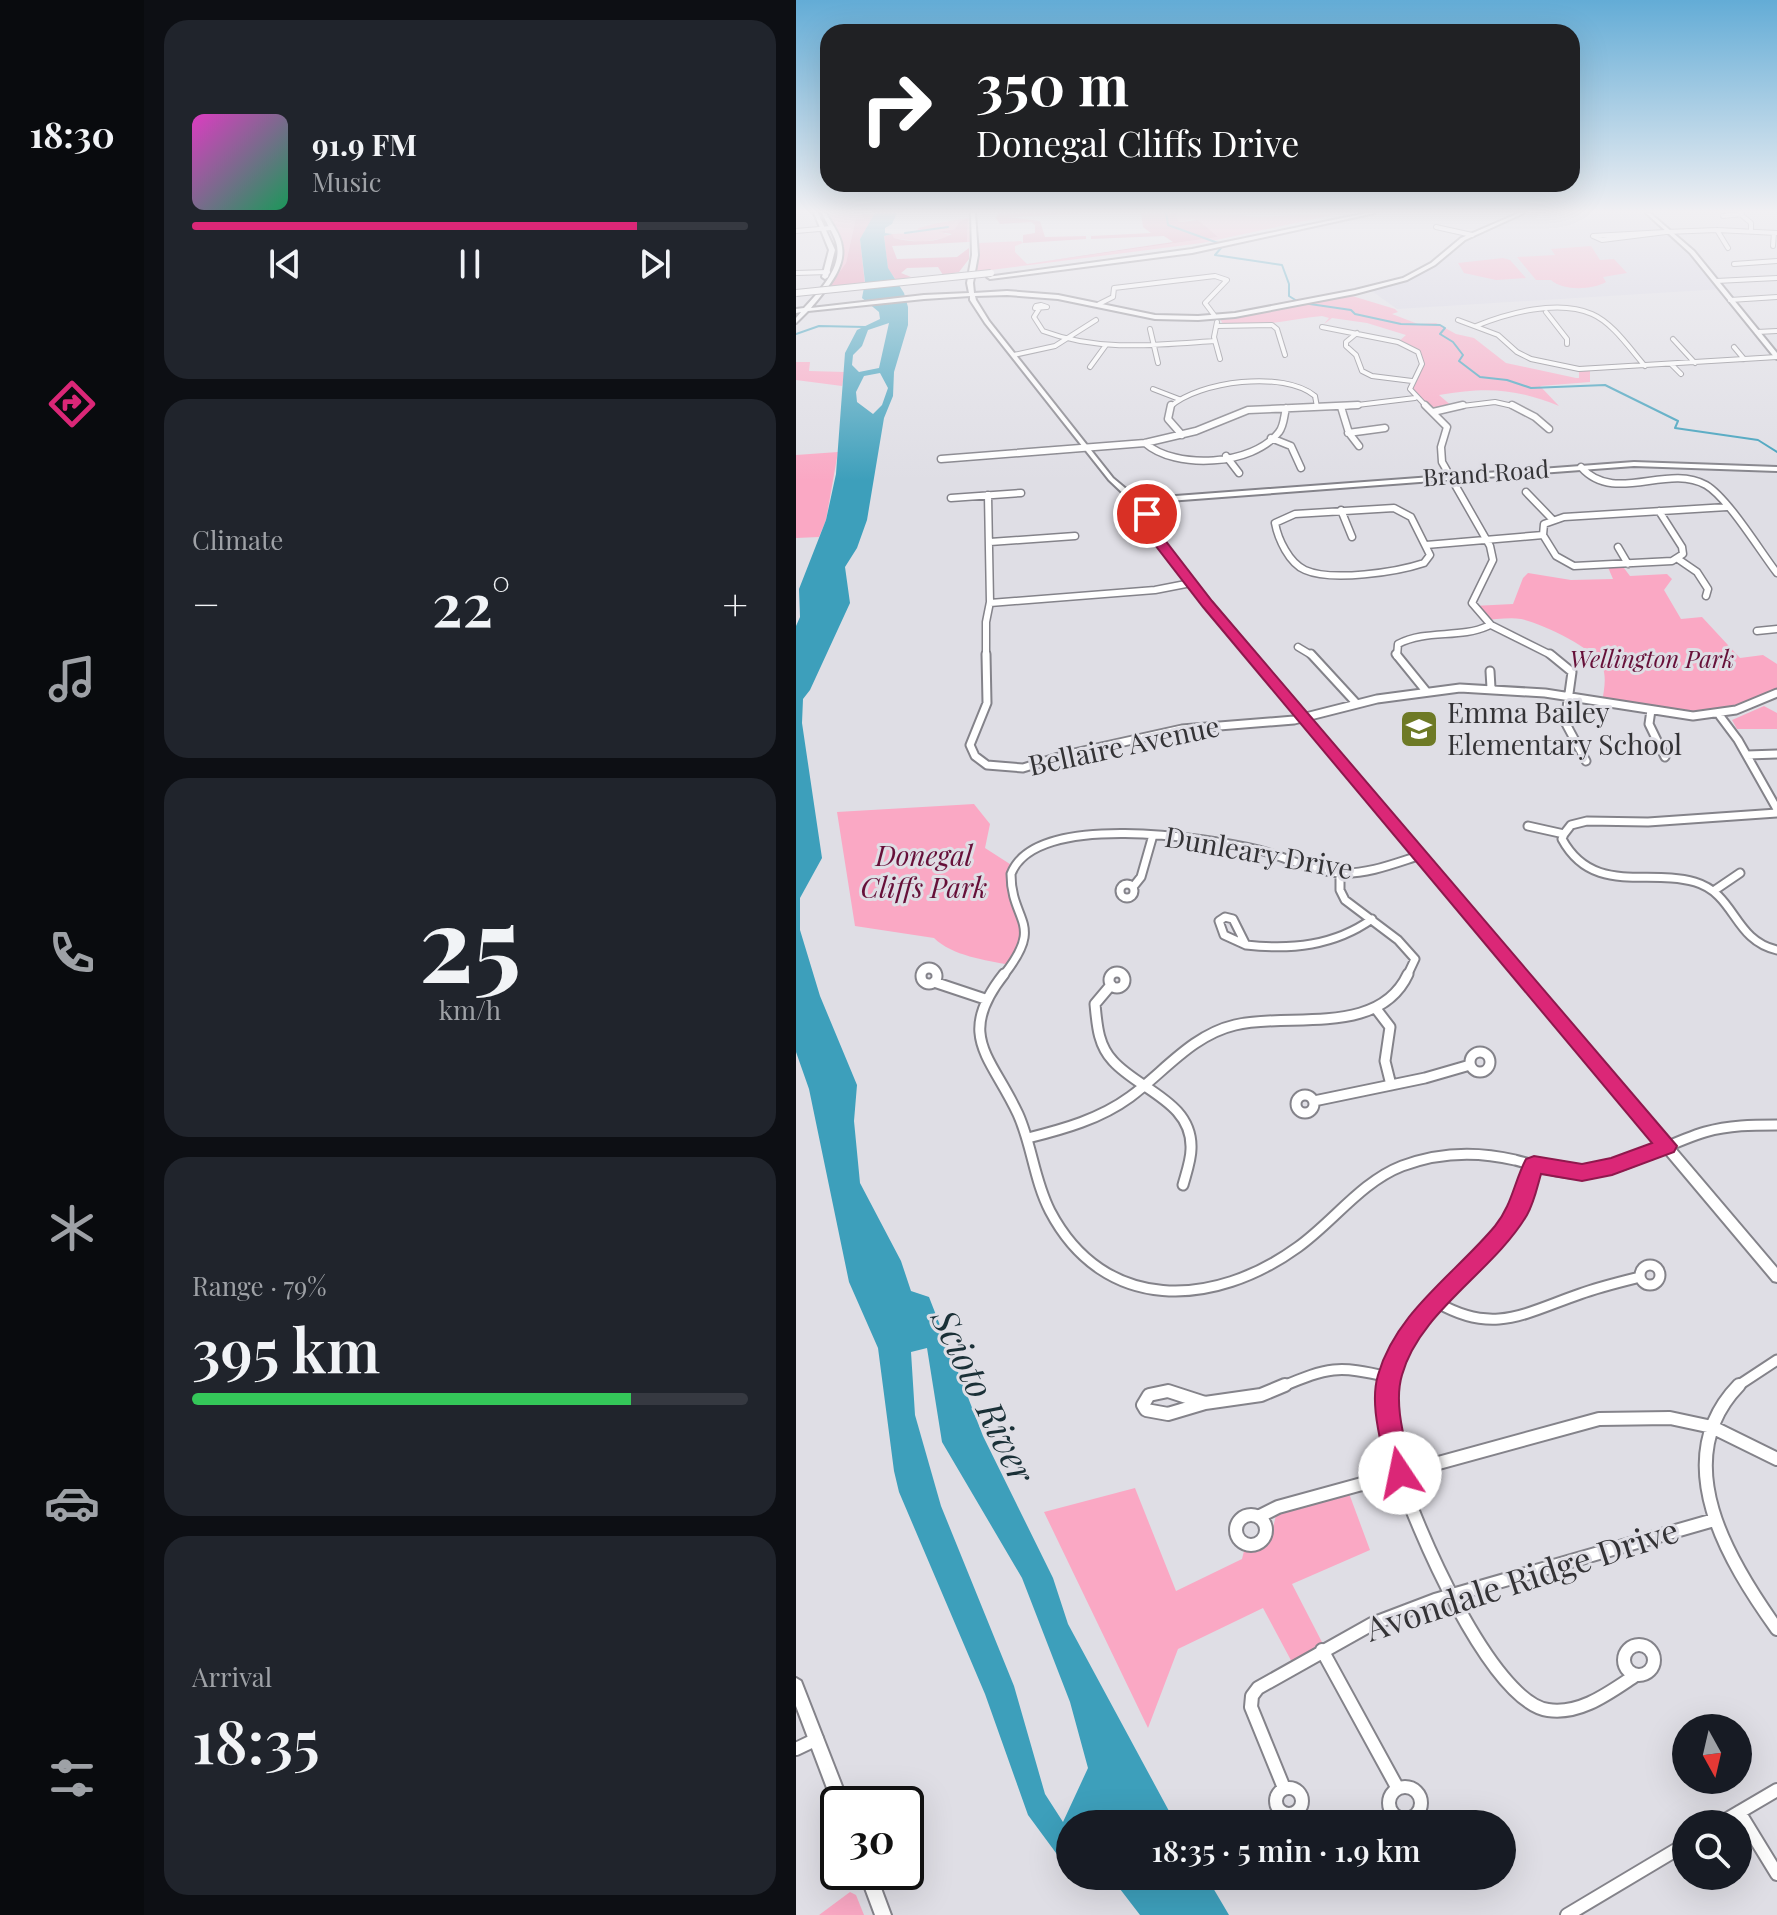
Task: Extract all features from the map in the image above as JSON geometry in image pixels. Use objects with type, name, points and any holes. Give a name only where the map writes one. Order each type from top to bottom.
[{"type":"main road","points":[[796,321],[811,302]]},
{"type":"main road","points":[[796,310],[860,302]]},
{"type":"main road","points":[[977,302],[987,322],[1116,484],[1131,497],[1158,541],[1191,583],[1418,856],[1777,1277]]},
{"type":"main road","points":[[1078,302],[1142,316],[1214,316],[1292,302]]},
{"type":"main road","points":[[1090,302],[1156,315],[1214,316]]},
{"type":"main road","points":[[1732,302],[1777,357]]},
{"type":"main road","name":"Brand Road","points":[[1134,506],[1195,496],[1581,467],[1651,464],[1777,469]]},
{"type":"main road","points":[[1116,484],[1149,504],[1147,516],[1158,541]]},
{"type":"main road","points":[[796,1686],[834,1786]]},
{"type":"main road","points":[[874,1890],[883,1915]]},
{"type":"street","points":[[1211,302],[1220,359]]},
{"type":"street","points":[[1039,309],[1034,317],[1040,329],[1067,339],[1106,345],[1215,341]]},
{"type":"street","points":[[1476,326],[1509,314],[1578,311],[1593,315],[1645,366]]},
{"type":"street","points":[[1546,312],[1567,339],[1567,344]]},
{"type":"street","points":[[1014,355],[1052,348],[1096,320]]},
{"type":"street","points":[[1458,320],[1498,335],[1517,352],[1547,363],[1587,369],[1777,357]]},
{"type":"street","points":[[1217,326],[1272,325],[1277,329],[1285,355]]},
{"type":"street","points":[[1322,327],[1398,342],[1418,352],[1422,364],[1410,389],[1415,398],[1447,427],[1441,447],[1442,462],[1486,540],[1493,560],[1472,603],[1477,615],[1488,626],[1537,646],[1565,663],[1572,672],[1565,722],[1586,761]]},
{"type":"street","points":[[1150,329],[1158,363]]},
{"type":"street","points":[[1757,332],[1777,331]]},
{"type":"street","points":[[1357,333],[1346,342],[1346,346],[1356,355],[1362,371],[1372,376],[1412,381]]},
{"type":"street","points":[[1673,339],[1695,363]]},
{"type":"street","points":[[1090,367],[1106,345]]},
{"type":"street","points":[[1734,347],[1744,359]]},
{"type":"street","points":[[1671,364],[1681,374]]},
{"type":"street","points":[[1182,435],[1170,424],[1168,415],[1179,399],[1216,385],[1298,382],[1315,396],[1317,407]]},
{"type":"street","points":[[1153,389],[1179,399]]},
{"type":"street","points":[[941,459],[1145,443],[1182,435],[1248,410],[1341,407],[1415,398]]},
{"type":"street","points":[[1433,412],[1482,401],[1504,402],[1535,414],[1549,429]]},
{"type":"street","points":[[1341,407],[1348,433],[1359,446]]},
{"type":"street","points":[[1145,443],[1160,457],[1181,462],[1226,456],[1254,448],[1278,433],[1286,408]]},
{"type":"street","points":[[1348,433],[1385,428]]},
{"type":"street","points":[[1271,438],[1291,446],[1301,468]]},
{"type":"street","points":[[1226,456],[1239,473]]},
{"type":"street","points":[[1581,467],[1589,477],[1610,484],[1680,479],[1713,489],[1777,578]]},
{"type":"street","points":[[1526,492],[1552,519]]},
{"type":"street","points":[[951,498],[1021,493]]},
{"type":"street","name":"Bellaire Avenue","points":[[988,495],[990,603],[984,663],[987,703],[970,745],[975,756],[987,765],[1023,768],[1065,755],[1182,729],[1304,718]]},
{"type":"street","points":[[1381,507],[1405,511],[1426,545],[1429,558],[1416,567],[1325,573],[1303,569],[1275,530],[1275,523],[1295,514],[1381,507]]},
{"type":"street","points":[[1659,511],[1682,547],[1683,554],[1678,559],[1588,567],[1563,562],[1543,535],[1544,524],[1552,519],[1659,511],[1727,507]]},
{"type":"street","points":[[1341,510],[1352,537]]},
{"type":"street","points":[[1426,545],[1543,535]]},
{"type":"street","points":[[990,542],[1075,536]]},
{"type":"street","points":[[1618,547],[1628,564]]},
{"type":"street","points":[[1678,559],[1697,572],[1708,589],[1706,596]]},
{"type":"street","points":[[990,603],[1155,590],[1191,583]]},
{"type":"street","points":[[1426,691],[1396,655],[1398,644],[1413,637],[1468,633],[1488,626]]},
{"type":"street","points":[[1757,631],[1777,629]]},
{"type":"street","points":[[1298,647],[1309,651],[1357,704]]},
{"type":"street","points":[[1490,671],[1491,688]]},
{"type":"street","points":[[1304,718],[1426,691],[1491,688],[1693,716],[1720,716],[1746,710],[1777,693]]},
{"type":"street","points":[[1651,710],[1649,724],[1665,757]]},
{"type":"street","points":[[1720,716],[1747,755],[1777,811],[1648,822],[1587,821],[1571,825],[1562,839],[1567,850],[1612,879],[1695,882],[1715,890],[1726,899],[1740,928],[1751,941],[1777,950]]},
{"type":"street","points":[[1747,755],[1777,754]]},
{"type":"street","points":[[1528,826],[1564,834]]},
{"type":"street","name":"Dunleary Drive","points":[[985,999],[1015,959],[1025,936],[1024,914],[1012,882],[1011,870],[1029,852],[1061,839],[1101,834],[1153,835],[1224,843],[1340,873],[1375,870],[1418,856]]},
{"type":"street","points":[[1133,887],[1141,877],[1153,835]]},
{"type":"street","points":[[1028,1138],[1100,1116],[1144,1085],[1185,1050],[1232,1025],[1264,1020],[1353,1016],[1377,1010],[1404,987],[1415,959],[1406,945],[1350,905],[1341,893],[1340,873]]},
{"type":"street","points":[[1715,890],[1740,873]]},
{"type":"street","points":[[1246,945],[1264,948],[1303,946],[1344,937],[1372,919]]},
{"type":"street","points":[[934,982],[985,999],[979,1026],[982,1045],[1028,1138],[1042,1194],[1060,1231],[1081,1257],[1121,1283],[1162,1292],[1217,1288],[1256,1274],[1299,1247],[1370,1183],[1403,1165],[1438,1155],[1486,1154],[1582,1173],[1612,1166],[1722,1127],[1777,1125]]},
{"type":"street","points":[[1111,985],[1095,1004],[1096,1038],[1109,1060],[1173,1104],[1193,1134],[1189,1170],[1183,1185]]},
{"type":"street","points":[[1377,1010],[1390,1027],[1385,1061],[1391,1085]]},
{"type":"street","points":[[1314,1101],[1470,1065]]},
{"type":"street","points":[[1534,1165],[1519,1209],[1503,1232],[1404,1342],[1389,1377],[1389,1419],[1400,1473],[1452,1595],[1513,1694],[1531,1706],[1549,1711],[1569,1711],[1586,1706],[1636,1675]]},
{"type":"street","points":[[1438,1303],[1477,1322],[1504,1321],[1640,1277]]},
{"type":"street","points":[[1777,1360],[1733,1390],[1712,1427],[1706,1470],[1714,1520],[1726,1550],[1777,1629]]},
{"type":"street","points":[[1205,1403],[1168,1391],[1149,1395],[1143,1405],[1146,1410],[1159,1415],[1174,1414],[1205,1403],[1261,1395],[1324,1369],[1355,1369],[1389,1377]]},
{"type":"street","points":[[1258,1517],[1278,1507],[1599,1419],[1670,1418],[1712,1427],[1777,1459]]},
{"type":"street","name":"Avondale Ridge Drive","points":[[1284,1788],[1254,1717],[1252,1696],[1258,1688],[1372,1624],[1452,1595],[1714,1520]]},
{"type":"street","points":[[1322,1650],[1397,1787]]},
{"type":"street","points":[[796,1749],[817,1738]]},
{"type":"street","points":[[1742,1810],[1777,1790]]},
{"type":"street","points":[[1752,1833],[1777,1874]]},
{"type":"street","points":[[1567,1915],[1672,1852]]},
{"type":"shaded area","points":[[1388,302],[1505,302],[1397,309]]},
{"type":"green space","points":[[1309,302],[1373,302],[1395,309],[1398,312],[1392,314],[1418,324],[1436,323],[1456,334],[1474,338],[1506,363],[1576,378],[1579,378],[1579,370],[1590,370],[1590,382],[1540,386],[1559,406],[1514,392],[1471,391],[1439,395],[1453,407],[1433,412],[1415,398],[1410,389],[1422,364],[1418,352],[1398,342],[1406,335],[1367,323],[1332,318],[1324,324],[1329,318],[1322,316],[1248,325],[1223,324],[1220,319]]},
{"type":"green space","points":[[796,362],[810,362],[809,371],[845,372],[842,386],[796,380]]},
{"type":"green space","points":[[838,452],[826,520],[819,537],[796,538],[796,455]]},
{"type":"green space","name":"Wellington Park","points":[[1621,564],[1630,576],[1667,574],[1672,579],[1664,590],[1681,619],[1702,617],[1740,658],[1763,655],[1777,664],[1777,693],[1765,700],[1693,716],[1602,702],[1604,670],[1588,651],[1552,630],[1529,621],[1512,618],[1482,620],[1473,606],[1513,604],[1528,573],[1571,580],[1613,579],[1607,565]]},
{"type":"green space","points":[[1764,706],[1777,713],[1777,729],[1737,729],[1732,720]]},
{"type":"green space","name":"Donegal Cliffs Park","points":[[974,804],[990,824],[985,848],[1013,866],[1025,918],[1024,940],[1010,965],[960,953],[934,938],[855,926],[837,812]]},
{"type":"green space","points":[[1135,1488],[1176,1591],[1242,1559],[1244,1551],[1269,1544],[1278,1507],[1347,1488],[1370,1550],[1292,1584],[1325,1648],[1294,1666],[1263,1608],[1178,1649],[1148,1728],[1044,1512]]},
{"type":"green space","points":[[850,1892],[856,1895],[864,1915],[819,1915]]},
{"type":"water","points":[[867,302],[907,302],[908,325],[894,372],[893,396],[884,418],[867,520],[857,548],[845,567],[850,603],[803,699],[802,723],[822,858],[800,898],[800,930],[820,996],[857,1085],[854,1121],[860,1183],[901,1261],[911,1291],[929,1297],[983,1436],[1053,1578],[1068,1624],[1168,1810],[1069,1810],[1088,1768],[1070,1702],[1022,1578],[942,1442],[927,1348],[911,1352],[915,1415],[941,1506],[1014,1686],[1045,1794],[1056,1811],[1056,1853],[1028,1815],[985,1694],[899,1492],[878,1348],[849,1282],[809,1089],[796,1052],[796,626],[800,617],[799,589],[826,520],[836,474],[845,353],[857,330],[880,319],[879,312]],"holes":[[[889,323],[879,368],[859,372],[852,365],[853,355],[862,346],[868,330]],[[880,373],[888,388],[882,405],[873,414],[857,402],[856,392],[864,376]]]},
{"type":"water","points":[[1121,1890],[1214,1890],[1229,1915],[1140,1915]]},
{"type":"waterway","points":[[1303,303],[1351,310],[1355,314],[1401,324],[1440,325],[1445,328],[1440,334],[1453,342],[1463,355],[1459,361],[1480,377],[1507,380],[1531,388],[1605,385],[1678,421],[1675,428],[1758,440],[1777,452]]},
{"type":"waterway","points":[[796,334],[819,326],[865,327]]},
{"type":"place","name":"Emma Bailey Elementary School","points":[[1419,729]]},
{"type":"route","points":[[1147,514],[1158,541],[1208,604],[1418,856],[1667,1146],[1632,1160],[1582,1173],[1534,1165],[1519,1209],[1503,1232],[1425,1315],[1404,1342],[1389,1377],[1389,1419],[1400,1473]]},
{"type":"water label","name":"Scioto River","points":[[983,1396]]}]
